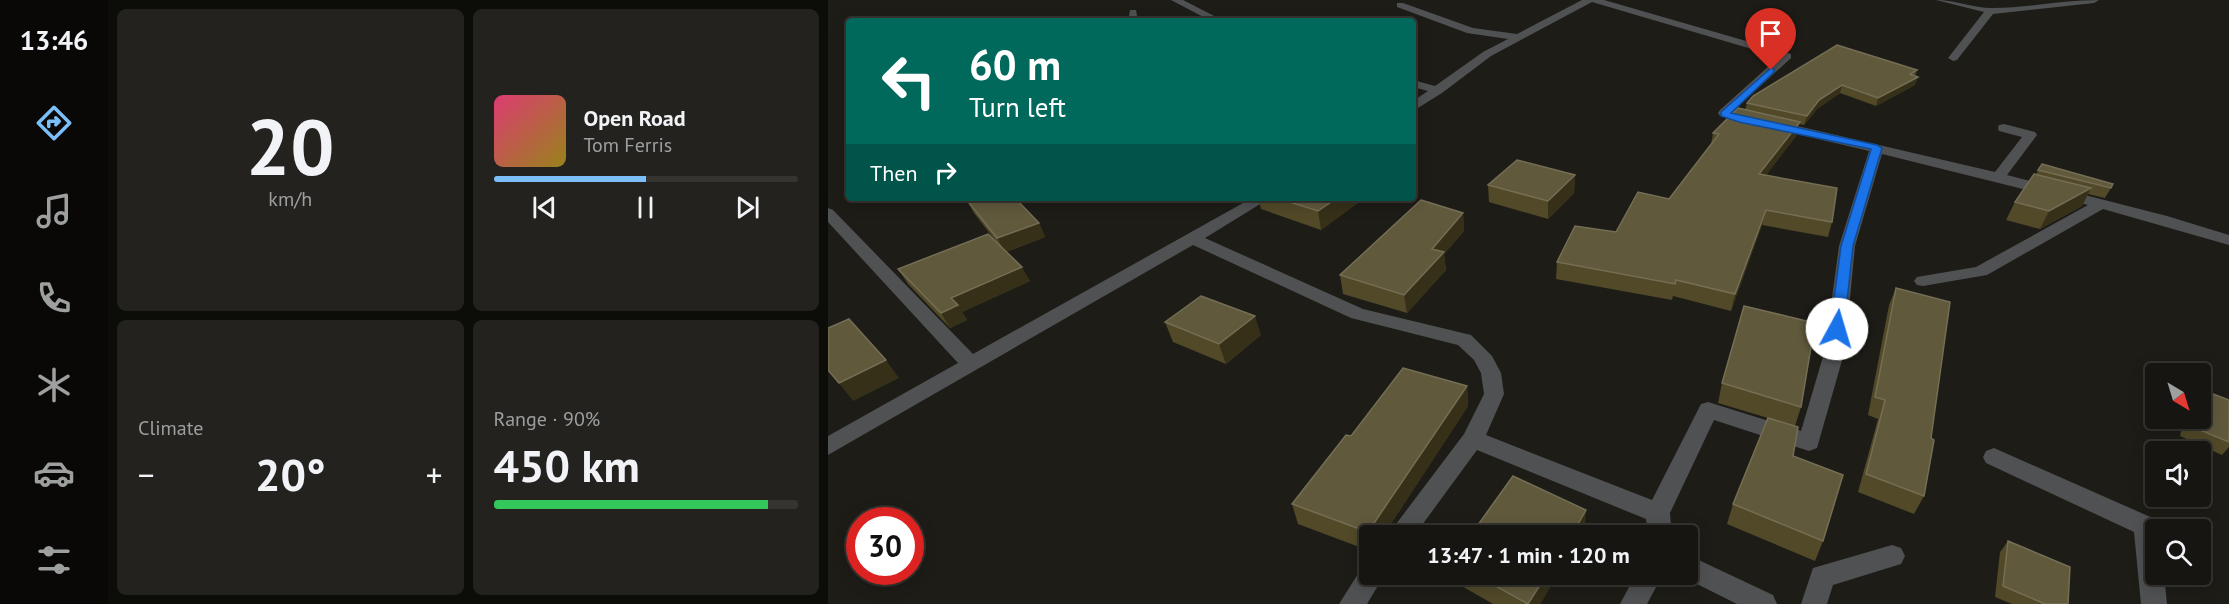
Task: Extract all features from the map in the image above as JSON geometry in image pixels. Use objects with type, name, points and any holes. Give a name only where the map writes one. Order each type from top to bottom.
[{"type":"street","points":[[1176,0],[1213,18]]},
{"type":"street","points":[[1416,105],[1486,54],[1589,0]]},
{"type":"street","points":[[1594,0],[1787,56],[1724,114],[1998,177],[2229,240]]},
{"type":"street","points":[[1941,0],[1990,11],[2094,0]]},
{"type":"street","points":[[1400,5],[1471,31],[1517,37]]},
{"type":"street","points":[[1953,58],[1990,11]]},
{"type":"street","points":[[1416,84],[1438,90]]},
{"type":"street","points":[[1998,177],[2030,135],[2004,128]]},
{"type":"street","points":[[1473,439],[1659,524],[1708,410],[1809,442],[1835,350],[1847,246],[1877,148]]},
{"type":"street","points":[[828,446],[1258,201]]},
{"type":"street","points":[[1923,281],[1981,271],[2100,204]]},
{"type":"street","points":[[828,213],[971,363]]},
{"type":"street","points":[[1193,239],[1358,314],[1464,340],[1482,356],[1491,373],[1494,394],[1473,439],[1407,525]]},
{"type":"street","points":[[1994,457],[2146,526],[2154,604]]},
{"type":"street","points":[[1814,604],[1822,576],[1892,556]]},
{"type":"street","points":[[1698,572],[1764,604]]},
{"type":"street","points":[[1352,604],[1365,585]]},
{"type":"street","points":[[1633,604],[1644,585]]},
{"type":"building","points":[[1837,45],[1917,70],[1910,74],[1918,77],[1878,98],[1842,85],[1819,100],[1807,116],[1747,103],[1753,96]]},
{"type":"building","points":[[1738,108],[1800,122],[1759,174],[1837,188],[1832,222],[1766,210],[1735,294],[1676,280],[1675,284],[1557,262],[1575,226],[1616,232],[1638,192],[1669,199],[1719,134],[1713,133]]},
{"type":"building","points":[[1517,160],[1575,175],[1548,201],[1488,185]]},
{"type":"building","points":[[2042,164],[2113,184],[2111,188],[2038,170]]},
{"type":"building","points":[[2034,174],[2091,188],[2049,211],[2015,202]]},
{"type":"building","points":[[1421,200],[1463,213],[1432,249],[1444,252],[1404,295],[1340,275]]},
{"type":"building","points":[[968,201],[1018,201],[1039,223],[997,238]]},
{"type":"building","points":[[1286,201],[1333,201],[1318,211]]},
{"type":"building","points":[[988,234],[1022,267],[951,298],[958,305],[941,313],[898,269]]},
{"type":"building","points":[[1896,288],[1950,302],[1931,438],[1934,440],[1924,496],[1866,474],[1885,400],[1875,397]]},
{"type":"building","points":[[1201,296],[1255,316],[1219,344],[1165,322]]},
{"type":"building","points":[[1744,306],[1815,323],[1801,407],[1722,383]]},
{"type":"building","points":[[849,319],[886,360],[839,383],[828,370],[828,328]]},
{"type":"building","points":[[1403,368],[1467,386],[1373,525],[1359,525],[1359,529],[1292,504],[1346,435],[1351,436]]},
{"type":"building","points":[[2211,393],[2229,400],[2229,442],[2198,429],[2211,429]]},
{"type":"building","points":[[1768,418],[1798,427],[1793,456],[1843,475],[1823,541],[1733,504]]},
{"type":"building","points":[[1513,476],[1586,510],[1577,525],[1478,525]]},
{"type":"building","points":[[2008,541],[2070,567],[2068,604],[2045,604],[2003,586]]},
{"type":"building","points":[[1494,585],[1540,585],[1528,604]]},
{"type":"route","points":[[1771,70],[1724,114],[1877,148],[1847,246],[1837,329]]}]
